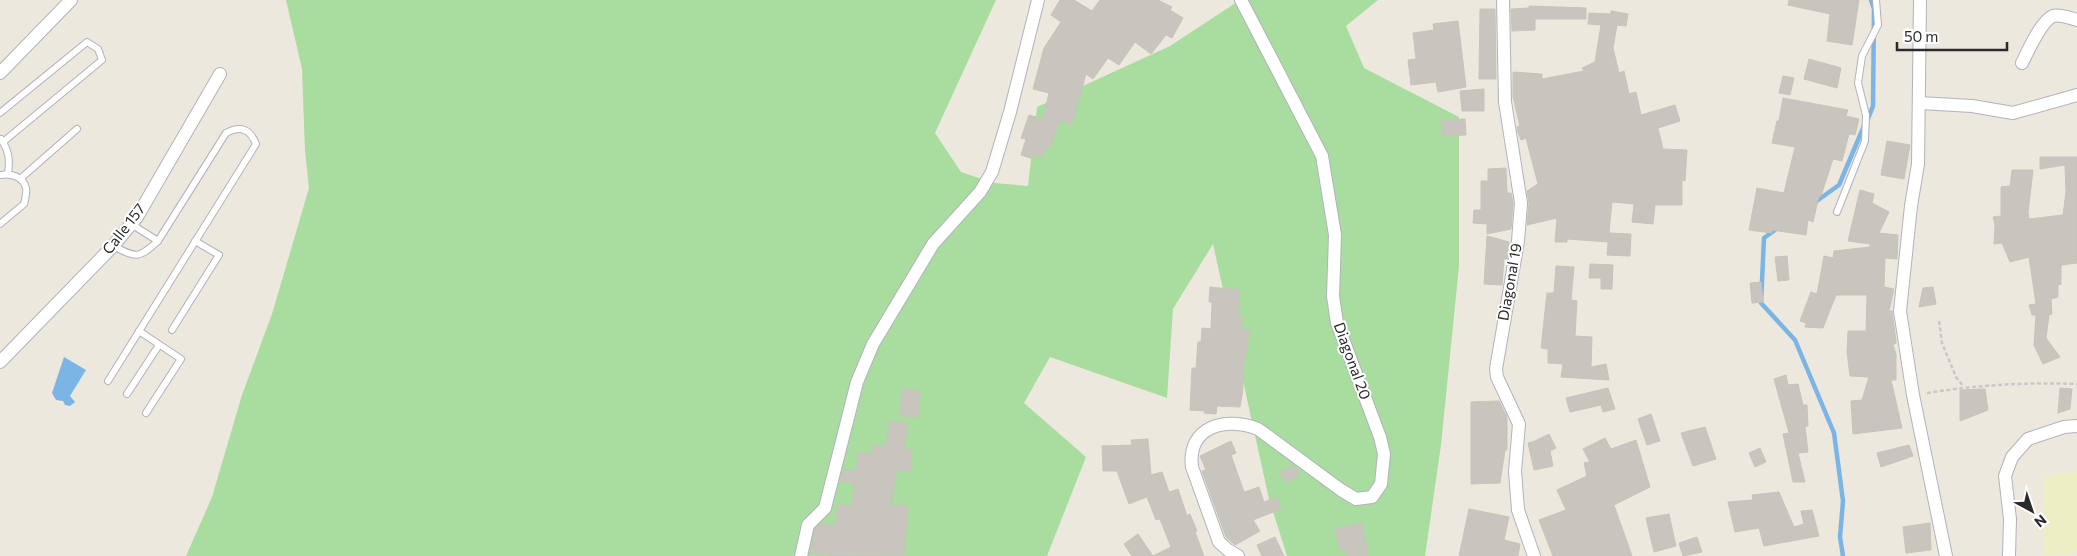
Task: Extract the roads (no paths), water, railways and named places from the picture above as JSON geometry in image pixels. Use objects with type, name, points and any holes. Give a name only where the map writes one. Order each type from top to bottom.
[{"type":"street","points":[[0,74],[71,0]]},
{"type":"street","points":[[801,556],[808,526],[825,508],[857,382],[873,344],[933,244],[980,192],[992,172],[1010,112],[1038,0]]},
{"type":"street","name":"Diagonal 20","points":[[1238,556],[1219,542],[1192,467],[1190,456],[1193,444],[1209,429],[1228,424],[1250,426],[1265,433],[1341,490],[1356,499],[1372,497],[1382,484],[1384,473],[1384,454],[1380,437],[1337,323],[1333,296],[1335,234],[1322,156],[1241,0]]},
{"type":"street","name":"Diagonal 19","points":[[1503,0],[1505,102],[1521,203],[1518,241],[1501,330],[1496,370],[1497,377],[1519,424],[1515,471],[1518,510],[1534,556]]},
{"type":"street","points":[[1920,0],[1918,164],[1911,206],[1900,311],[1913,396],[1946,556]]},
{"type":"street","points":[[2022,62],[2047,20],[2054,16],[2061,16],[2077,20]]},
{"type":"street","name":"Calle 157","points":[[0,362],[113,246],[131,224],[220,74]]},
{"type":"street","points":[[1920,103],[1972,106],[2014,113],[2077,95]]},
{"type":"street","points":[[2009,556],[2010,519],[2005,476],[2012,457],[2028,439],[2064,427],[2077,426]]},
{"type":"lane","points":[[1837,212],[1865,141],[1866,115],[1858,83],[1862,56],[1878,24],[1876,0]]},
{"type":"lane","points":[[0,113],[87,42],[93,44],[102,54],[102,60],[1,140],[10,159],[8,173]]},
{"type":"lane","points":[[20,179],[78,128]]},
{"type":"lane","points":[[108,381],[256,144],[252,134],[244,129],[235,128],[226,133],[158,241],[144,253],[132,256],[113,246]]},
{"type":"lane","points":[[0,175],[8,173],[20,179],[26,189],[24,204],[0,224]]},
{"type":"lane","points":[[131,224],[158,241]]},
{"type":"lane","points":[[172,330],[220,255],[195,241]]},
{"type":"lane","points":[[139,331],[181,359],[146,412]]},
{"type":"lane","points":[[127,394],[159,345]]},
{"type":"water","points":[[64,357],[86,370],[70,396],[75,402],[70,406],[65,405],[63,401],[56,400],[52,393]]},
{"type":"waterway","points":[[1868,119],[1873,106],[1874,9],[1871,0]]},
{"type":"waterway","points":[[1814,203],[1839,185],[1864,126]]},
{"type":"waterway","points":[[1779,227],[1764,238],[1761,303],[1795,340],[1834,433],[1843,501],[1840,537],[1843,556]]}]
